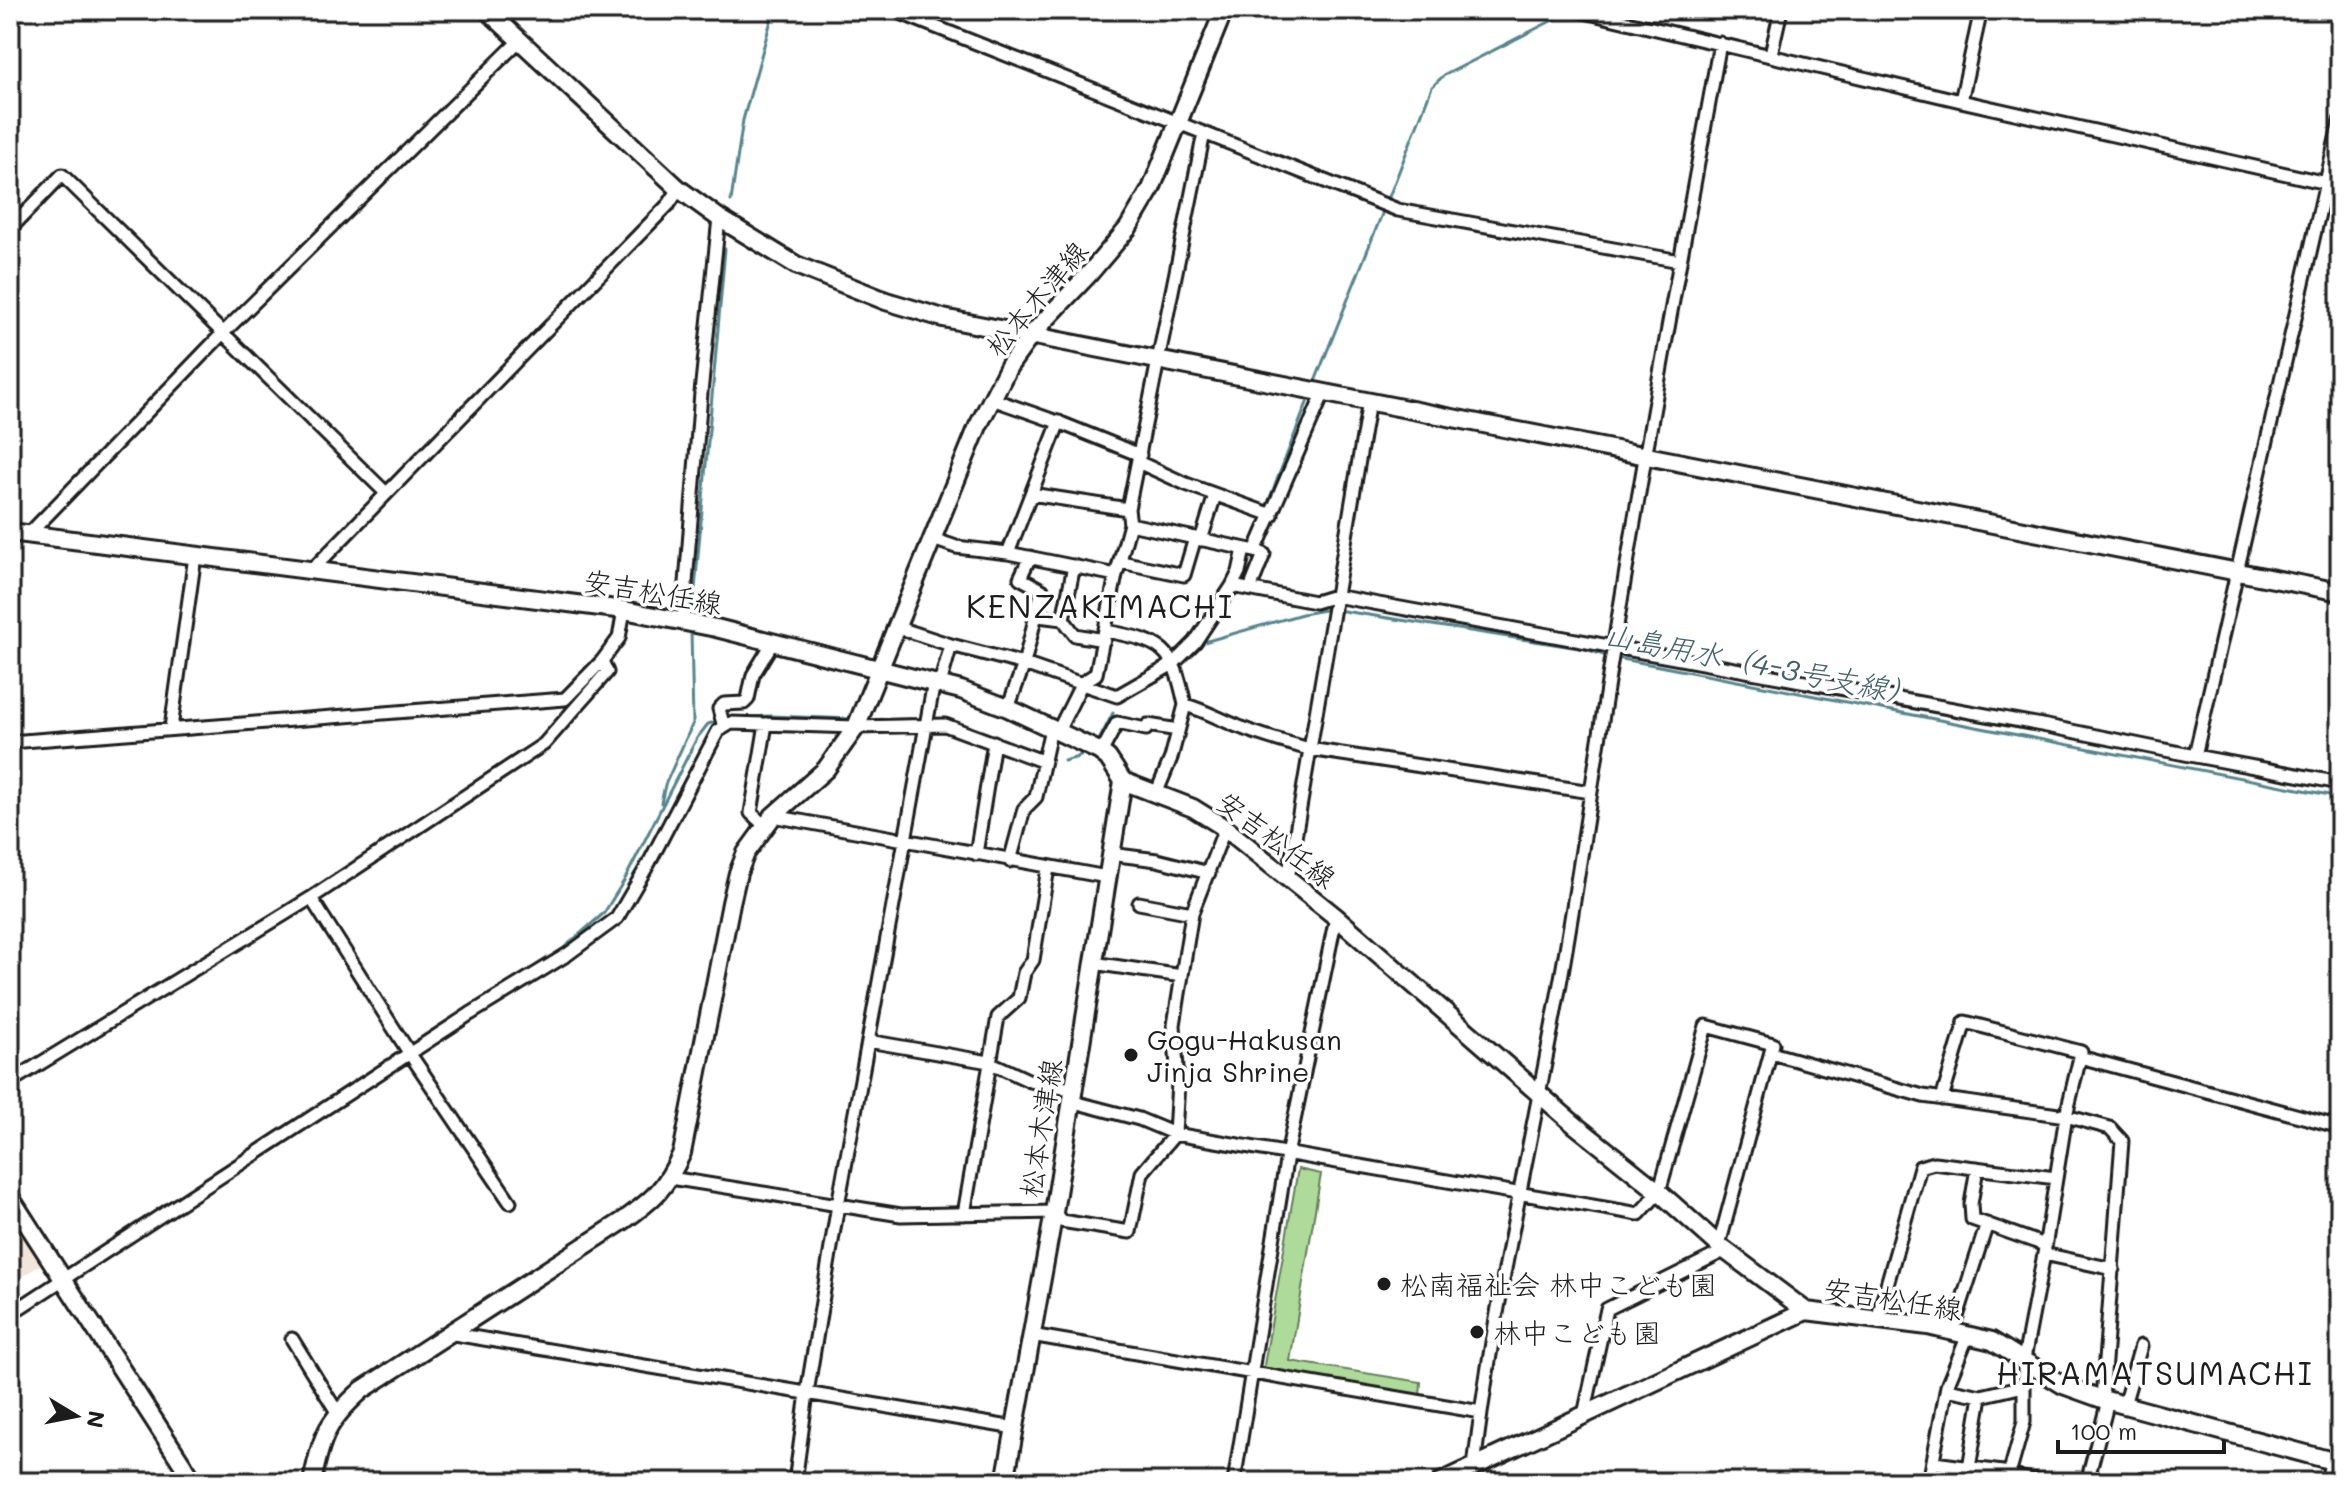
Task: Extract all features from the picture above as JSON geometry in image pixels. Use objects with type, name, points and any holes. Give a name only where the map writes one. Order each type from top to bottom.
[{"type":"main road","points":[[487,10],[679,189],[719,218],[796,265],[886,301],[943,318],[2340,592]]},
{"type":"main road","name":"松本木津線","points":[[670,1178],[682,1153],[738,873],[746,853],[769,821],[826,769],[858,721],[930,538],[992,399],[1009,366],[1032,334],[1128,228],[1151,189],[1224,10]]},
{"type":"main road","name":"安吉松任線","points":[[10,532],[624,610],[683,621],[937,683],[1008,708],[1094,749],[1123,781],[1193,808],[1225,828],[1336,917],[1723,1248],[1806,1311],[1877,1320],[1992,1341],[2063,1385],[2336,1462]]},
{"type":"main road","name":"松本木津線","points":[[1005,1482],[1054,1212],[1070,1095],[1123,781]]},
{"type":"main road","points":[[312,1482],[327,1428],[337,1412],[362,1390],[623,1221],[657,1196],[670,1178]]},
{"type":"main road","points":[[10,1197],[194,1482]]},
{"type":"main road","points":[[1441,1482],[1806,1311]]},
{"type":"street","points":[[893,10],[1386,205],[1680,261]]},
{"type":"street","points":[[1577,10],[2340,186]]},
{"type":"street","points":[[1771,54],[1781,10]]},
{"type":"street","points":[[1961,101],[1981,10]]},
{"type":"street","points":[[29,534],[223,333],[519,41]]},
{"type":"street","points":[[1474,1467],[1517,1194],[1547,1061],[1612,653],[1720,43]]},
{"type":"street","points":[[2195,756],[2340,121]]},
{"type":"street","points":[[1010,861],[1024,809],[1036,797],[1042,761],[1054,730],[1082,683],[1096,674],[1130,524],[1128,509],[1204,133]]},
{"type":"street","points":[[10,229],[62,175],[385,492]]},
{"type":"street","points":[[311,571],[669,204],[679,189]]},
{"type":"street","points":[[683,621],[719,218]]},
{"type":"street","points":[[896,627],[1024,664],[1117,696],[1173,664],[1195,642],[1232,586],[1271,514],[1316,390]]},
{"type":"street","points":[[992,399],[1059,422],[1215,495],[1271,514]]},
{"type":"street","points":[[1288,879],[1369,401]]},
{"type":"street","points":[[1008,553],[1059,422]]},
{"type":"street","points":[[1031,494],[1128,509]]},
{"type":"street","points":[[1121,562],[1184,575],[1215,495]]},
{"type":"street","points":[[1130,524],[1264,554],[1250,589]]},
{"type":"street","points":[[930,538],[956,547],[1008,553],[1116,575]]},
{"type":"street","points":[[171,728],[195,556]]},
{"type":"street","points":[[1008,708],[1038,616],[1042,590],[1020,578],[1030,557]]},
{"type":"street","points":[[1063,619],[1074,566]]},
{"type":"street","points":[[1232,586],[2340,783]]},
{"type":"street","points":[[10,742],[565,699],[602,661],[619,638],[624,610]]},
{"type":"street","points":[[1038,616],[1063,619],[1075,635],[1148,639],[1167,653],[1179,674],[1185,705],[1171,758],[1156,794]]},
{"type":"street","points":[[724,727],[719,709],[724,704],[744,703],[748,699],[753,675],[773,642]]},
{"type":"street","points":[[795,1482],[838,1205],[926,720],[951,645]]},
{"type":"street","points":[[10,1082],[311,898],[544,744],[607,672],[602,661]]},
{"type":"street","points":[[1185,705],[1208,711],[1274,740],[1309,749],[1591,792]]},
{"type":"street","points":[[10,1314],[407,1049],[568,954],[617,918],[718,731],[731,723],[926,720],[1042,761]]},
{"type":"street","points":[[1094,749],[1117,723],[1146,729],[1148,725],[1178,730]]},
{"type":"street","points":[[766,724],[751,813],[769,821],[905,841],[1107,877]]},
{"type":"street","points":[[976,854],[994,742]]},
{"type":"street","points":[[670,1178],[901,1215],[1054,1212],[1061,1221],[1130,1232],[1142,1173],[1175,1134],[1178,1082],[1174,1025],[1192,913],[1225,828]]},
{"type":"street","points":[[1110,854],[1157,860],[1209,873]]},
{"type":"street","points":[[964,1214],[998,1017],[1019,998],[1024,973],[1033,960],[1048,868]]},
{"type":"street","points":[[311,898],[510,1202]]},
{"type":"street","points":[[1139,903],[1192,913]]},
{"type":"street","points":[[1234,1482],[1287,1155],[1336,917]]},
{"type":"street","points":[[1093,963],[1182,976]]},
{"type":"street","points":[[1942,1099],[1965,1022],[2081,1052]]},
{"type":"street","points":[[868,1041],[989,1062],[1030,1081],[1175,1134],[1639,1214],[1659,1192],[1706,1026],[1773,1044],[1723,1248],[1607,1309],[1584,1415]]},
{"type":"street","points":[[1771,1053],[1923,1096],[2066,1116],[2110,1128],[2122,1141],[2113,1269],[2112,1401]]},
{"type":"street","points":[[2009,1477],[2024,1422],[2024,1359],[2066,1116],[2080,1057],[2340,1127]]},
{"type":"street","points":[[1877,1320],[1920,1167],[1934,1163],[2056,1178]]},
{"type":"street","points":[[1977,1168],[1971,1204],[1972,1219],[2045,1249],[2113,1269]]},
{"type":"street","points":[[1929,1482],[1938,1422],[1987,1224]]},
{"type":"street","points":[[447,1333],[1015,1428]]},
{"type":"street","points":[[1031,1335],[1481,1412]]},
{"type":"street","points":[[292,1339],[337,1412]]},
{"type":"street","points":[[2087,1482],[2112,1401],[2141,1346]]},
{"type":"street","points":[[1947,1389],[1981,1396],[2024,1386]]},
{"type":"street","points":[[1969,1468],[1981,1396]]},
{"type":"street","points":[[2326,1482],[2336,1462]]},
{"type":"street","points":[[1934,1463],[2048,1482]]},
{"type":"shaded area","points":[[10,1213],[42,1264],[10,1284]]},
{"type":"green space","points":[[1298,1169],[1321,1174],[1290,1361],[1421,1382],[1420,1398],[1263,1371]]},
{"type":"waterway","points":[[731,201],[743,120],[774,10]]},
{"type":"waterway","points":[[1387,202],[1432,87],[1443,76],[1561,16],[1566,10]]},
{"type":"waterway","points":[[1314,384],[1384,209]]},
{"type":"waterway","points":[[693,612],[725,249]]},
{"type":"waterway","points":[[1252,544],[1310,395]]},
{"type":"waterway","points":[[1245,579],[1251,552]]},
{"type":"waterway","points":[[1211,628],[1237,592]]},
{"type":"waterway","name":"山島用水（4-3号支線）","points":[[1182,663],[1204,642],[1330,609]]},
{"type":"waterway","name":"山島用水（4-3号支線）","points":[[1337,610],[1585,649],[1610,657]]},
{"type":"waterway","points":[[661,803],[665,785],[693,723],[691,630]]},
{"type":"waterway","name":"山島用水（4-3号支線）","points":[[1617,658],[2340,797]]},
{"type":"waterway","points":[[1098,742],[1113,713]]},
{"type":"waterway","points":[[730,718],[854,719]]},
{"type":"waterway","points":[[866,720],[916,719]]},
{"type":"waterway","points":[[409,1047],[564,948],[604,913],[625,879],[697,738],[708,724],[719,721]]},
{"type":"waterway","points":[[1064,761],[1078,757],[1085,751]]},
{"type":"waterway","points":[[64,1271],[403,1051]]},
{"type":"waterway","points":[[10,1306],[54,1278]]},
{"type":"place","name":"Gogu-Hakusan Jinja Shrine","points":[[1131,1055]]},
{"type":"place","name":"松南福祉会 林中こども園","points":[[1384,1284]]},
{"type":"place","name":"林中こども園","points":[[1477,1332]]},
{"type":"district","name":"KENZAKIMACHI","points":[[1100,605]]},
{"type":"district","name":"HIRAMATSUMACHI","points":[[2155,1372]]}]
